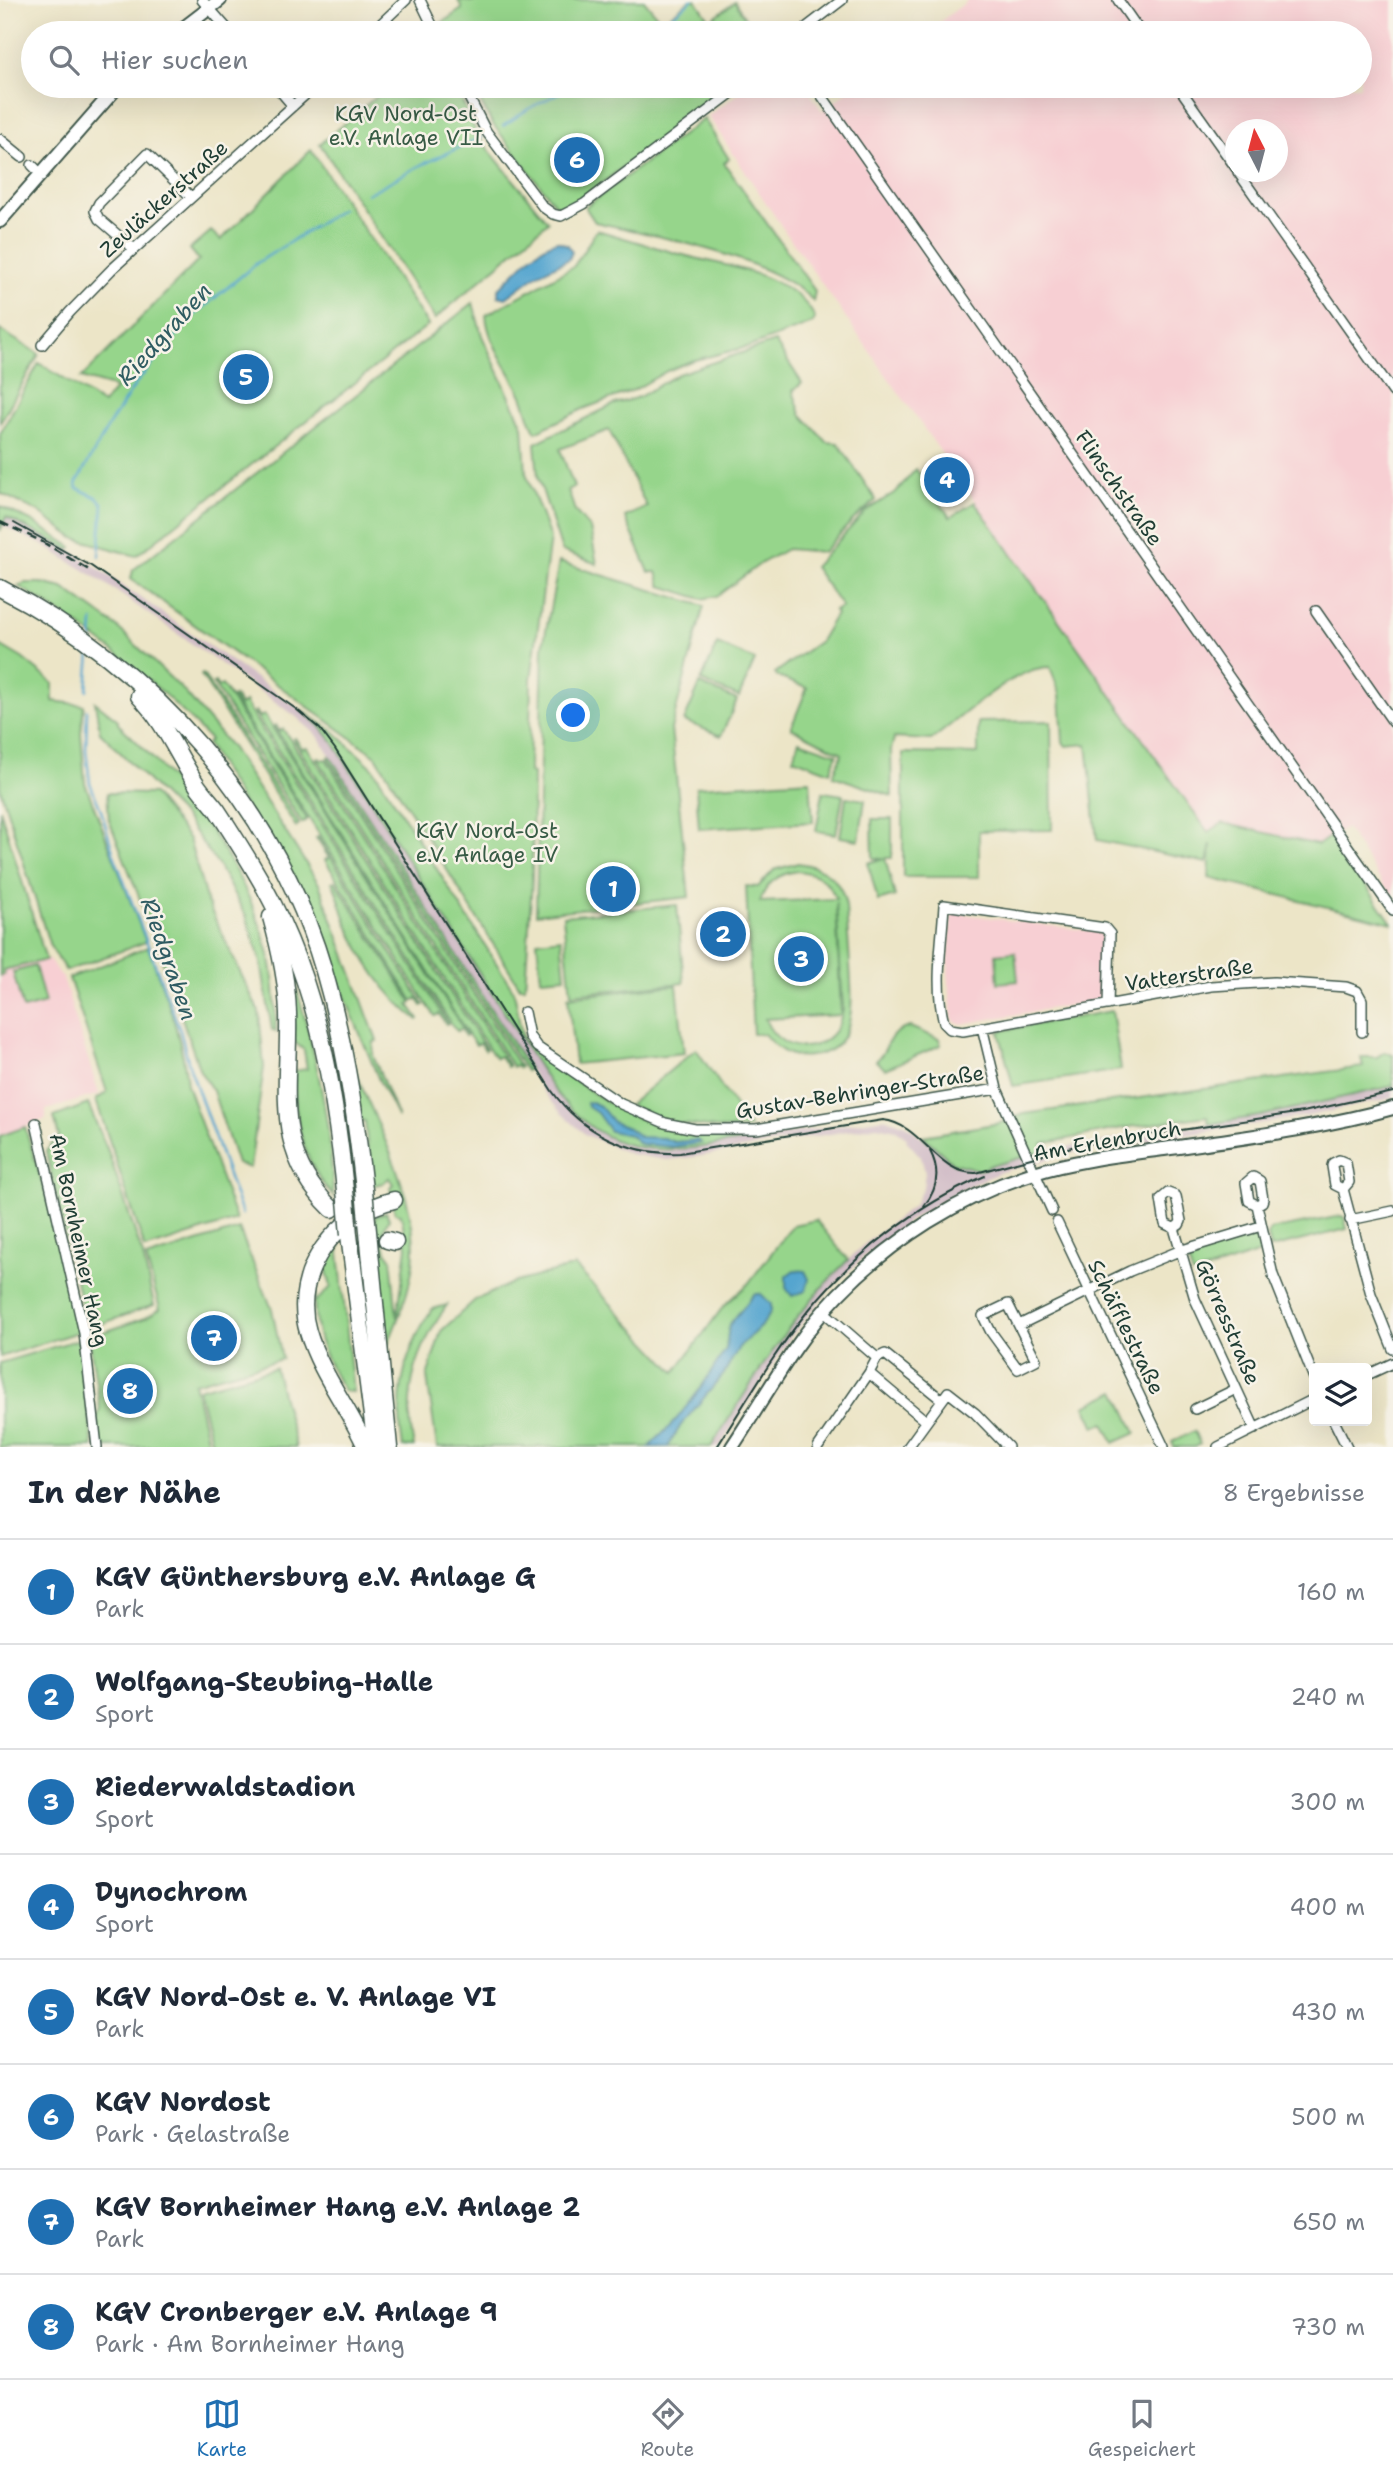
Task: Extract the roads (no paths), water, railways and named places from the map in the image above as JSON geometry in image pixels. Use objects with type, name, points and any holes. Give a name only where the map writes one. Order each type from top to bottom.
[{"type":"highway","points":[[0,588],[80,637],[186,730],[218,767],[252,814],[289,881],[323,968],[340,1030],[358,1127],[389,1447]]},
{"type":"highway","points":[[0,598],[72,642],[140,692],[264,888],[293,946],[320,1028],[335,1100],[339,1204],[349,1235],[376,1447]]},
{"type":"highway","points":[[264,888],[279,946],[287,993],[286,1103],[290,1139],[302,1171],[315,1192],[339,1204]]},
{"type":"highway","points":[[366,1447],[314,1347],[306,1325],[304,1303],[313,1266],[334,1233],[357,1214],[394,1200]]},
{"type":"main road","points":[[189,21],[206,4],[220,0]]},
{"type":"main road","points":[[0,221],[37,170],[106,98]]},
{"type":"main road","name":"Am Erlenbruch","points":[[732,1447],[802,1339],[823,1311],[860,1273],[916,1229],[988,1190],[1035,1173],[1094,1159],[1320,1125],[1393,1108]]},
{"type":"street","points":[[384,21],[406,0]]},
{"type":"street","points":[[420,0],[430,21]]},
{"type":"street","points":[[815,21],[842,0]]},
{"type":"street","points":[[1118,0],[1133,21]]},
{"type":"street","points":[[206,4],[220,21]]},
{"type":"street","points":[[286,98],[293,106]]},
{"type":"street","name":"Zeuläckerstraße","points":[[42,345],[91,289],[302,98]]},
{"type":"street","points":[[469,98],[486,131],[543,207],[561,216],[584,204],[725,98]]},
{"type":"street","name":"Flinschstraße","points":[[823,98],[1392,907]]},
{"type":"street","points":[[1186,98],[1225,153]]},
{"type":"street","points":[[0,139],[22,157]]},
{"type":"street","points":[[134,249],[99,219],[95,211],[99,203],[147,154],[191,197]]},
{"type":"street","points":[[1245,182],[1393,392]]},
{"type":"street","points":[[1316,611],[1393,722]]},
{"type":"street","name":"Vatterstraße","points":[[1108,1004],[1110,933],[1105,928],[944,905],[940,970],[943,1020],[954,1030],[982,1027],[1108,1004],[1193,988],[1258,982],[1357,991],[1361,995],[1362,1032]]},
{"type":"street","name":"Gustav-Behringer-Straße","points":[[524,1012],[529,1036],[537,1046],[621,1104],[665,1122],[695,1129],[756,1129],[997,1088]]},
{"type":"street","points":[[982,1027],[997,1088],[1052,1211]]},
{"type":"street","name":"Am Bornheimer Hang","points":[[36,1123],[84,1333],[97,1447]]},
{"type":"street","points":[[1343,1189],[1371,1294],[1393,1349]]},
{"type":"street","points":[[1257,1205],[1273,1275],[1309,1365]]},
{"type":"street","points":[[1350,1220],[1389,1212]]},
{"type":"street","name":"Schäfflestraße","points":[[1057,1222],[1164,1447]]},
{"type":"street","points":[[1019,1325],[1179,1251],[1261,1226]]},
{"type":"street","name":"Görresstraße","points":[[1174,1227],[1195,1299],[1255,1429]]},
{"type":"street","points":[[1009,1304],[1019,1325],[1036,1360],[1018,1369],[990,1332],[983,1316],[1009,1304]]},
{"type":"street","points":[[823,1311],[877,1358]]},
{"type":"street","points":[[818,1447],[877,1358],[885,1354],[942,1400]]},
{"type":"street","points":[[1372,1373],[1393,1363]]},
{"type":"street","points":[[869,1373],[926,1421]]},
{"type":"street","points":[[1195,1409],[1236,1389]]},
{"type":"street","points":[[908,1447],[948,1392],[958,1398],[1008,1447]]},
{"type":"street","points":[[1220,1447],[1309,1402]]},
{"type":"street","points":[[1336,1426],[1347,1447]]},
{"type":"water","points":[[557,241],[568,245],[572,252],[569,259],[538,274],[506,298],[498,296],[498,289],[526,262],[541,249]]},
{"type":"water","points":[[587,1103],[600,1106],[613,1122],[640,1137],[664,1138],[674,1142],[697,1140],[701,1143],[673,1147],[640,1144],[630,1135],[610,1131],[597,1113],[588,1107]]},
{"type":"water","points":[[794,1270],[805,1271],[809,1279],[806,1291],[792,1296],[786,1288],[786,1276]]},
{"type":"water","points":[[755,1293],[761,1294],[771,1304],[771,1311],[763,1324],[739,1347],[724,1374],[681,1425],[668,1447],[649,1447],[675,1421],[700,1389],[726,1349],[729,1325]]},
{"type":"waterway","name":"Riedgraben","points":[[665,21],[692,0]]},
{"type":"waterway","name":"Riedgraben","points":[[503,126],[550,98]]},
{"type":"waterway","name":"Riedgraben","points":[[367,194],[482,137]]},
{"type":"waterway","name":"Riedgraben","points":[[99,556],[103,504],[98,498],[77,488],[76,484],[137,382],[193,316],[257,263],[342,209]]},
{"type":"waterway","name":"Riedgraben","points":[[92,639],[93,621]]},
{"type":"waterway","name":"Riedgraben","points":[[87,690],[90,653]]},
{"type":"waterway","name":"Riedgraben","points":[[87,710],[86,750],[90,783],[180,1030],[190,1068],[242,1214]]},
{"type":"tram line","points":[[14,523],[91,566],[296,709],[320,729],[552,1091],[577,1119],[608,1139],[643,1150],[680,1153],[883,1120],[897,1123],[908,1130],[950,1166],[976,1173],[1079,1145],[1303,1112],[1393,1092]]},
{"type":"tram line","points":[[924,1206],[936,1179],[930,1151]]},
{"type":"tram line","points":[[717,1447],[771,1361],[807,1312],[845,1270],[911,1216],[985,1176]]},
{"type":"railway","points":[[0,522],[41,541],[89,570]]},
{"type":"place","name":"KGV Nordost","points":[[577,160]]},
{"type":"place","name":"KGV Nord-Ost e. V. Anlage VI","points":[[246,377]]},
{"type":"place","name":"Dynochrom","points":[[947,480]]},
{"type":"place","name":"KGV Günthersburg e.V. Anlage G","points":[[613,889]]},
{"type":"place","name":"Wolfgang-Steubing-Halle","points":[[723,934]]},
{"type":"place","name":"Riederwaldstadion","points":[[801,959]]},
{"type":"place","name":"KGV Bornheimer Hang e.V. Anlage 2","points":[[214,1338]]},
{"type":"place","name":"KGV Cronberger e.V. Anlage 9","points":[[130,1391]]},
{"type":"park label","name":"KGV Nord-Ost e.V. Anlage VII","points":[[406,126]]},
{"type":"park label","name":"KGV Nord-Ost e.V. Anlage IV","points":[[487,843]]}]
